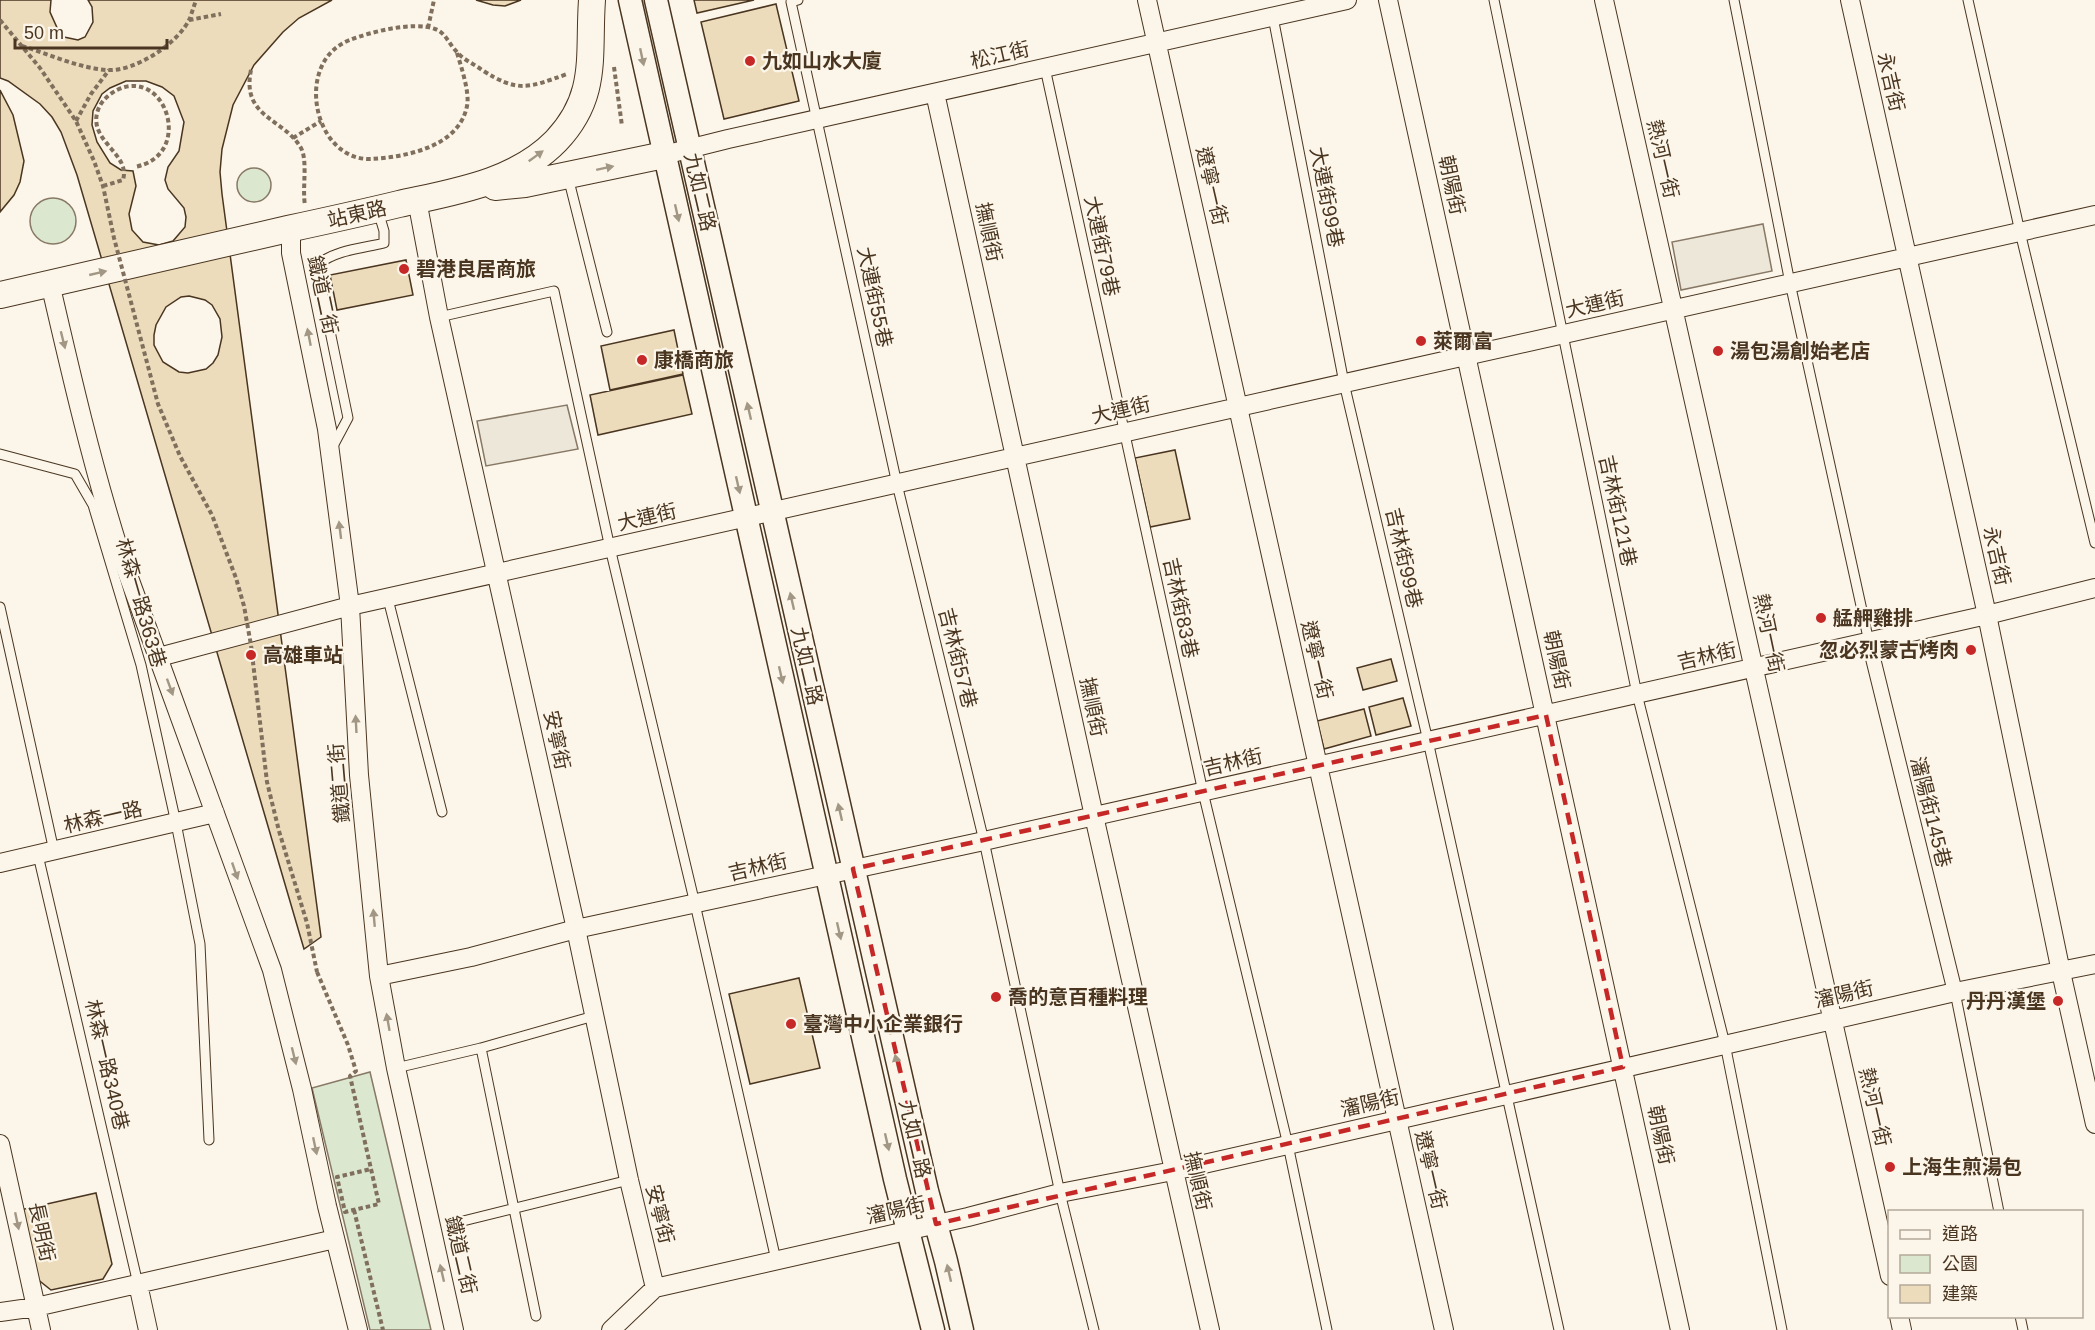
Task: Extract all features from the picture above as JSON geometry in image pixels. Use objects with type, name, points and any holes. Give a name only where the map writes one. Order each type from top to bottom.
[{"type":"main road","name":"站東路","points":[[0,295],[378,210],[495,180],[522,166],[556,141],[568,127],[577,111],[589,78],[592,0]]},
{"type":"main road","points":[[465,189],[525,184],[664,155]]},
{"type":"street","name":"九如二路","points":[[630,0],[895,1179],[933,1330]]},
{"type":"street","name":"九如二路","points":[[656,0],[853,869],[962,1330]]},
{"type":"street","name":"遼寧一街","points":[[1147,0],[1444,1330]]},
{"type":"street","name":"松江街","points":[[664,155],[1347,0]]},
{"type":"street","name":"朝陽街","points":[[1388,0],[1680,1330]]},
{"type":"street","name":"熱河一街","points":[[1604,0],[1888,1267]]},
{"type":"street","name":"永吉街","points":[[1850,0],[1987,615],[2095,1124]]},
{"type":"street","name":"撫順街","points":[[935,93],[1210,1330]]},
{"type":"street","name":"安寧街","points":[[417,200],[439,317],[576,929],[629,1180],[655,1288]]},
{"type":"street","name":"大連街","points":[[159,657],[350,606],[2095,215]]},
{"type":"street","name":"鐵道二街","points":[[291,229],[291,253],[327,429],[350,606],[359,775],[379,976],[396,1068],[454,1330]]},
{"type":"street","points":[[50,284],[103,500],[120,554],[272,970],[358,1330]]},
{"type":"street","name":"吉林街","points":[[379,976],[471,957],[576,929],[984,841],[1869,642],[2095,588]]},
{"type":"street","name":"瀋陽街145巷","points":[[1869,642],[1954,992]]},
{"type":"street","name":"林森一路","points":[[0,863],[215,813]]},
{"type":"street","name":"瀋陽街","points":[[655,1288],[936,1224],[1060,1193],[1173,1171],[1954,992],[2095,964]]},
{"type":"street","name":"長明街","points":[[0,1144],[41,1330]]},
{"type":"street","points":[[0,1312],[36,1307],[336,1239]]},
{"type":"street","points":[[138,1284],[148,1330]]},
{"type":"street","points":[[611,1330],[655,1288]]},
{"type":"lane","name":"大連街55巷","points":[[798,0],[792,2],[897,484]]},
{"type":"lane","name":"吉林街121巷","points":[[1494,0],[1637,694],[1725,1044],[1782,1330]]},
{"type":"lane","points":[[1734,0],[1790,283],[1869,642]]},
{"type":"lane","points":[[1968,0],[2020,232],[2095,543]]},
{"type":"lane","name":"大連街99巷","points":[[1273,16],[1344,383]]},
{"type":"lane","name":"大連街79巷","points":[[1046,68],[1124,433]]},
{"type":"lane","points":[[568,175],[607,332]]},
{"type":"lane","points":[[330,453],[348,418],[319,278],[319,264],[325,259],[384,243],[384,231],[378,210]]},
{"type":"lane","points":[[439,317],[554,291],[610,548],[695,904],[776,1260]]},
{"type":"lane","name":"吉林街99巷","points":[[1344,383],[1428,741],[1559,1330]]},
{"type":"lane","name":"吉林街83巷","points":[[1124,433],[1203,792],[1288,1145],[1327,1330]]},
{"type":"lane","name":"林森一路363巷","points":[[0,454],[75,474],[93,505],[141,665],[200,944],[209,1140]]},
{"type":"lane","name":"吉林街57巷","points":[[897,484],[984,841],[1060,1193],[1094,1330]]},
{"type":"lane","points":[[388,599],[442,812]]},
{"type":"lane","name":"林森一路340巷","points":[[0,607],[46,853],[138,1284]]},
{"type":"lane","points":[[1954,992],[1999,1210]]},
{"type":"lane","points":[[396,1068],[481,1048],[594,1016]]},
{"type":"lane","points":[[481,1048],[536,1316]]},
{"type":"lane","points":[[455,1223],[629,1180]]},
{"type":"path","points":[[21,45],[78,64],[109,70],[141,63],[170,42],[189,20],[196,0]]},
{"type":"path","points":[[428,28],[434,0]]},
{"type":"path","points":[[189,20],[221,14]]},
{"type":"path","points":[[0,20],[40,68],[76,121],[94,161],[103,186],[117,249],[158,404],[168,432],[216,525],[229,557],[244,606],[251,645],[267,782],[279,831],[307,923],[317,972],[348,1044],[356,1071],[350,1076],[380,1204],[345,1212],[337,1177],[371,1169]]},
{"type":"path","points":[[418,27],[435,29],[447,37],[457,53],[468,105],[454,132],[442,141],[410,153],[366,159],[350,155],[340,149],[332,139],[321,120],[315,90],[318,73],[325,58],[334,48],[348,40],[373,33],[418,27]]},
{"type":"path","points":[[457,53],[496,79],[518,86],[528,87],[567,74]]},
{"type":"path","points":[[613,61],[622,126]]},
{"type":"path","points":[[76,121],[91,94],[109,70]]},
{"type":"path","points":[[251,70],[249,87],[251,97],[262,113],[293,138],[304,154],[304,198]]},
{"type":"path","points":[[103,186],[123,180],[125,172],[123,163],[110,150],[100,134],[97,121],[98,110],[109,95],[124,88],[147,90],[157,97],[167,113],[170,124],[169,135],[159,155],[146,163],[134,166]]},
{"type":"path","points":[[293,138],[321,120]]},
{"type":"path","points":[[354,1210],[383,1330]]},
{"type":"highlighted area","points":[[1546,715],[1623,1067],[936,1224],[853,869]]},
{"type":"green space","points":[[254,168],[266,173],[271,185],[266,197],[254,202],[242,197],[237,185],[242,173]]},
{"type":"green space","points":[[58,198],[70,204],[75,212],[75,230],[70,238],[62,243],[48,244],[40,241],[33,234],[30,216],[33,208],[40,201]]},
{"type":"green space","points":[[370,1072],[431,1330],[370,1330],[312,1088]]},
{"type":"shaded area","points":[[1763,224],[1772,271],[1681,290],[1672,242]]},
{"type":"shaded area","points":[[567,405],[578,449],[486,466],[477,421]]},
{"type":"building","name":"高雄車站","points":[[0,0],[51,0],[50,12],[59,32],[64,37],[78,40],[85,37],[93,22],[92,7],[88,0],[332,0],[299,18],[283,32],[254,65],[233,105],[222,149],[220,172],[321,937],[304,949],[77,175],[61,132],[52,117],[40,104],[8,81],[0,78]],"holes":[[[126,81],[146,81],[162,87],[174,96],[184,122],[179,151],[168,167],[165,180],[168,189],[184,208],[185,227],[173,241],[159,245],[143,242],[132,230],[129,214],[136,186],[133,171],[121,170],[110,163],[97,142],[92,125],[93,111],[102,94]],[[189,296],[205,300],[212,305],[220,319],[222,337],[218,355],[213,363],[206,369],[188,373],[179,372],[163,362],[154,345],[154,335],[156,325],[166,307],[181,297]]]},
{"type":"building","points":[[476,0],[521,0],[505,6]]},
{"type":"building","points":[[694,0],[754,0],[697,13]]},
{"type":"building","name":"九如山水大廈","points":[[776,4],[799,101],[724,119],[701,22]]},
{"type":"building","points":[[0,90],[13,115],[24,161],[20,182],[14,195],[0,212]]},
{"type":"building","points":[[406,260],[413,295],[337,310],[330,275]]},
{"type":"building","name":"康橋商旅","points":[[674,330],[683,374],[610,390],[601,346]]},
{"type":"building","points":[[683,375],[692,414],[598,435],[590,395]]},
{"type":"building","points":[[1175,450],[1190,519],[1150,527],[1135,458]]},
{"type":"building","points":[[1391,659],[1397,681],[1363,690],[1357,668]]},
{"type":"building","points":[[1403,698],[1411,726],[1376,735],[1369,707]]},
{"type":"building","points":[[1364,709],[1371,736],[1324,749],[1317,721]]},
{"type":"building","points":[[799,978],[820,1068],[750,1084],[729,994]]},
{"type":"building","points":[[96,1193],[112,1264],[103,1279],[51,1290],[36,1278],[20,1210]]},
{"type":"place","name":"九如山水大廈","points":[[750,61]]},
{"type":"place","name":"碧港良居商旅","points":[[404,269]]},
{"type":"place","name":"萊爾富","points":[[1421,341]]},
{"type":"place","name":"湯包湯創始老店","points":[[1718,351]]},
{"type":"place","name":"康橋商旅","points":[[642,360]]},
{"type":"place","name":"艋舺雞排","points":[[1821,618]]},
{"type":"place","name":"忽必烈蒙古烤肉","points":[[1971,650]]},
{"type":"place","name":"高雄車站","points":[[251,655]]},
{"type":"place","name":"喬的意百種料理","points":[[996,997]]},
{"type":"place","name":"丹丹漢堡","points":[[2058,1001]]},
{"type":"place","name":"臺灣中小企業銀行","points":[[791,1024]]},
{"type":"place","name":"上海生煎湯包","points":[[1890,1167]]}]
